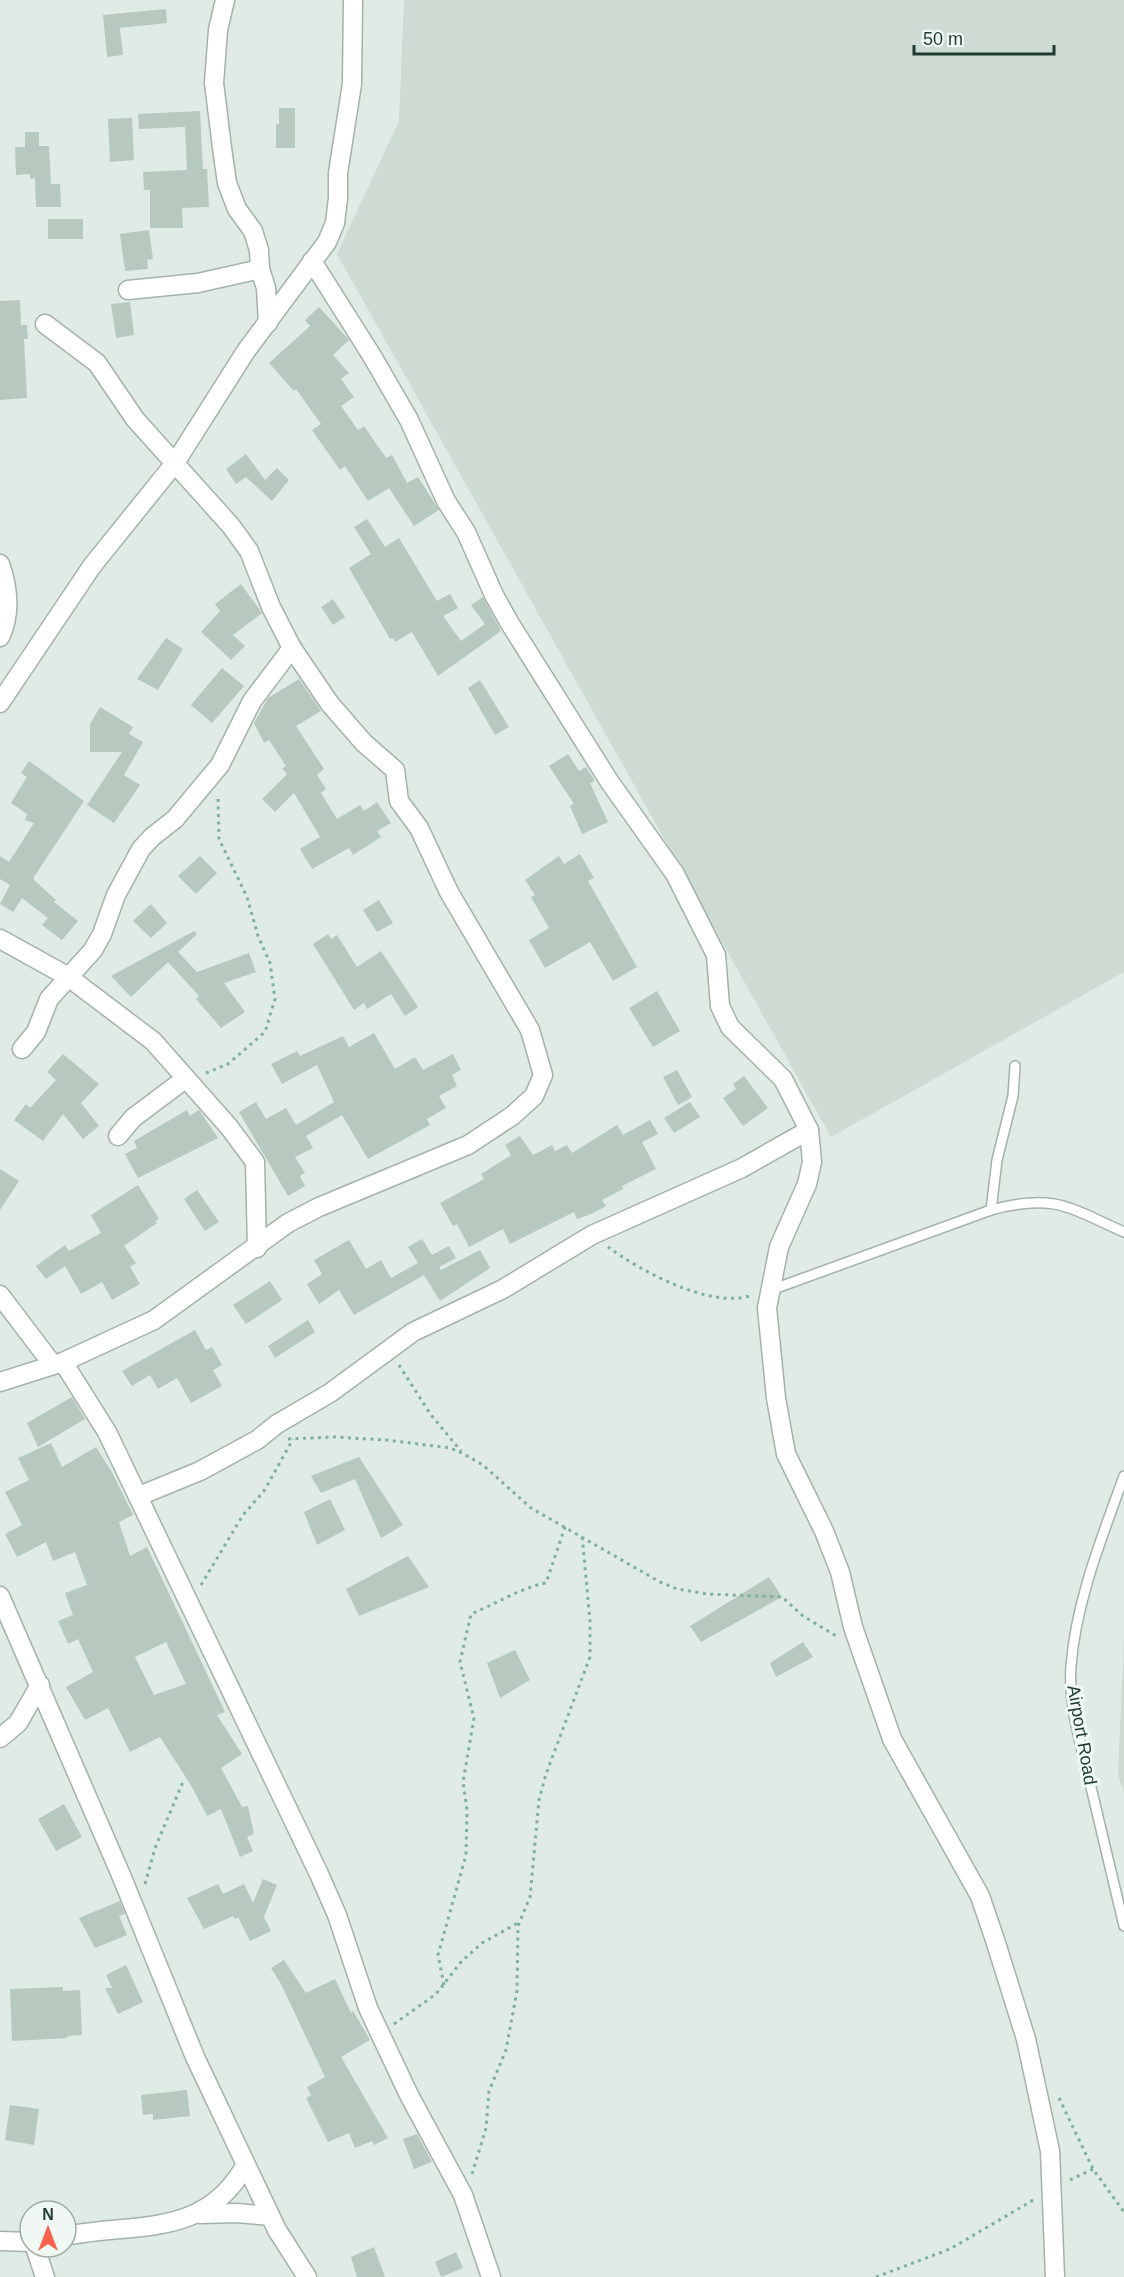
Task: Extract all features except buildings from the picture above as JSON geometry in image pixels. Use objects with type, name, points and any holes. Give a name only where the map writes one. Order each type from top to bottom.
[{"type":"street","points":[[225,0],[218,30],[214,83],[226,183],[237,209],[253,231],[259,250],[260,269],[266,288],[268,323]]},
{"type":"street","points":[[0,704],[92,566],[175,463],[223,384],[327,242],[335,223],[338,173],[352,84],[353,0]]},
{"type":"street","points":[[312,261],[409,420],[446,501],[466,532],[494,595],[509,622],[609,781],[675,874],[716,955],[720,1006],[730,1027],[783,1079],[809,1130],[812,1162],[807,1184],[779,1247],[767,1308],[776,1398],[786,1454],[828,1541],[860,1650],[892,1738],[980,1896],[988,1918],[1026,2039],[1050,2151],[1054,2277]]},
{"type":"street","points":[[128,290],[198,283],[260,269]]},
{"type":"street","points":[[0,1382],[58,1363],[154,1320],[257,1248],[288,1223],[319,1206],[468,1146],[512,1116],[534,1096],[543,1075],[530,1030],[449,892],[419,828],[399,801],[395,770],[364,743],[330,704],[292,648],[271,607],[249,551],[231,526],[135,419],[97,363],[45,324]]},
{"type":"street","points":[[0,564],[8,586],[7,610],[0,637]]},
{"type":"street","points":[[22,1049],[36,1032],[49,999],[67,976],[93,950],[116,895],[141,849],[175,819],[220,765],[252,701],[292,648]]},
{"type":"street","points":[[0,939],[67,976],[153,1041],[201,1094],[255,1162],[257,1248]]},
{"type":"street","points":[[118,1136],[133,1118],[185,1079]]},
{"type":"street","points":[[139,1496],[200,1471],[256,1440],[277,1424],[330,1393],[391,1347],[454,1311],[503,1289],[592,1235],[742,1168],[809,1130]]},
{"type":"street","points":[[0,1295],[58,1363],[107,1432],[319,1874],[337,1915],[368,2008],[409,2095],[463,2195],[491,2277]]},
{"type":"street","points":[[0,1596],[40,1685],[195,2057],[270,2216],[307,2277]]},
{"type":"street","points":[[0,1738],[18,1723],[40,1685]]},
{"type":"street","points":[[195,2215],[217,2202],[234,2187],[245,2166]]},
{"type":"street","points":[[78,2235],[149,2227],[195,2215],[222,2212],[270,2216]]},
{"type":"street","points":[[0,2241],[18,2242]]},
{"type":"street","points":[[39,2259],[45,2277]]},
{"type":"lane","points":[[991,1210],[997,1160],[1013,1096],[1015,1066]]},
{"type":"lane","points":[[769,1290],[1022,1201],[1063,1204],[1124,1233]]},
{"type":"lane","name":"Airport Road","points":[[1124,1476],[1100,1542],[1078,1624],[1071,1667],[1074,1710],[1124,1926]]},
{"type":"path","points":[[185,1079],[228,1064],[265,1032],[275,999],[270,963],[258,936],[247,897],[219,839],[220,765]]},
{"type":"path","points":[[592,1235],[638,1266],[687,1289],[737,1300],[769,1290]]},
{"type":"path","points":[[391,1347],[403,1374],[431,1415],[462,1453]]},
{"type":"path","points":[[285,1439],[334,1437],[387,1440],[450,1449],[462,1453],[483,1465],[531,1508],[582,1535],[660,1582],[677,1589],[733,1596],[782,1597],[803,1616],[860,1650]]},
{"type":"path","points":[[189,1604],[243,1515],[264,1491],[294,1439]]},
{"type":"path","points":[[444,1985],[438,1955],[460,1882],[466,1845],[467,1810],[463,1782],[474,1718],[460,1662],[471,1614],[509,1598],[529,1586],[546,1583],[565,1527]]},
{"type":"path","points":[[463,2195],[481,2150],[491,2084],[506,2050],[517,1991],[519,1923],[530,1897],[539,1800],[546,1774],[590,1657],[590,1621],[582,1535]]},
{"type":"path","points":[[136,1914],[152,1856],[183,1782]]},
{"type":"path","points":[[381,2034],[410,2011],[430,1999],[470,1952],[519,1923]]},
{"type":"path","points":[[1057,2094],[1093,2169],[1124,2212]]},
{"type":"path","points":[[876,2277],[950,2249],[1014,2210],[1079,2174],[1093,2169]]},
{"type":"shaded area","points":[[404,0],[1124,0],[1124,972],[831,1137],[337,254],[399,121]]},
{"type":"shaded area","points":[[1124,1637],[1124,1792],[1118,1775]]}]
